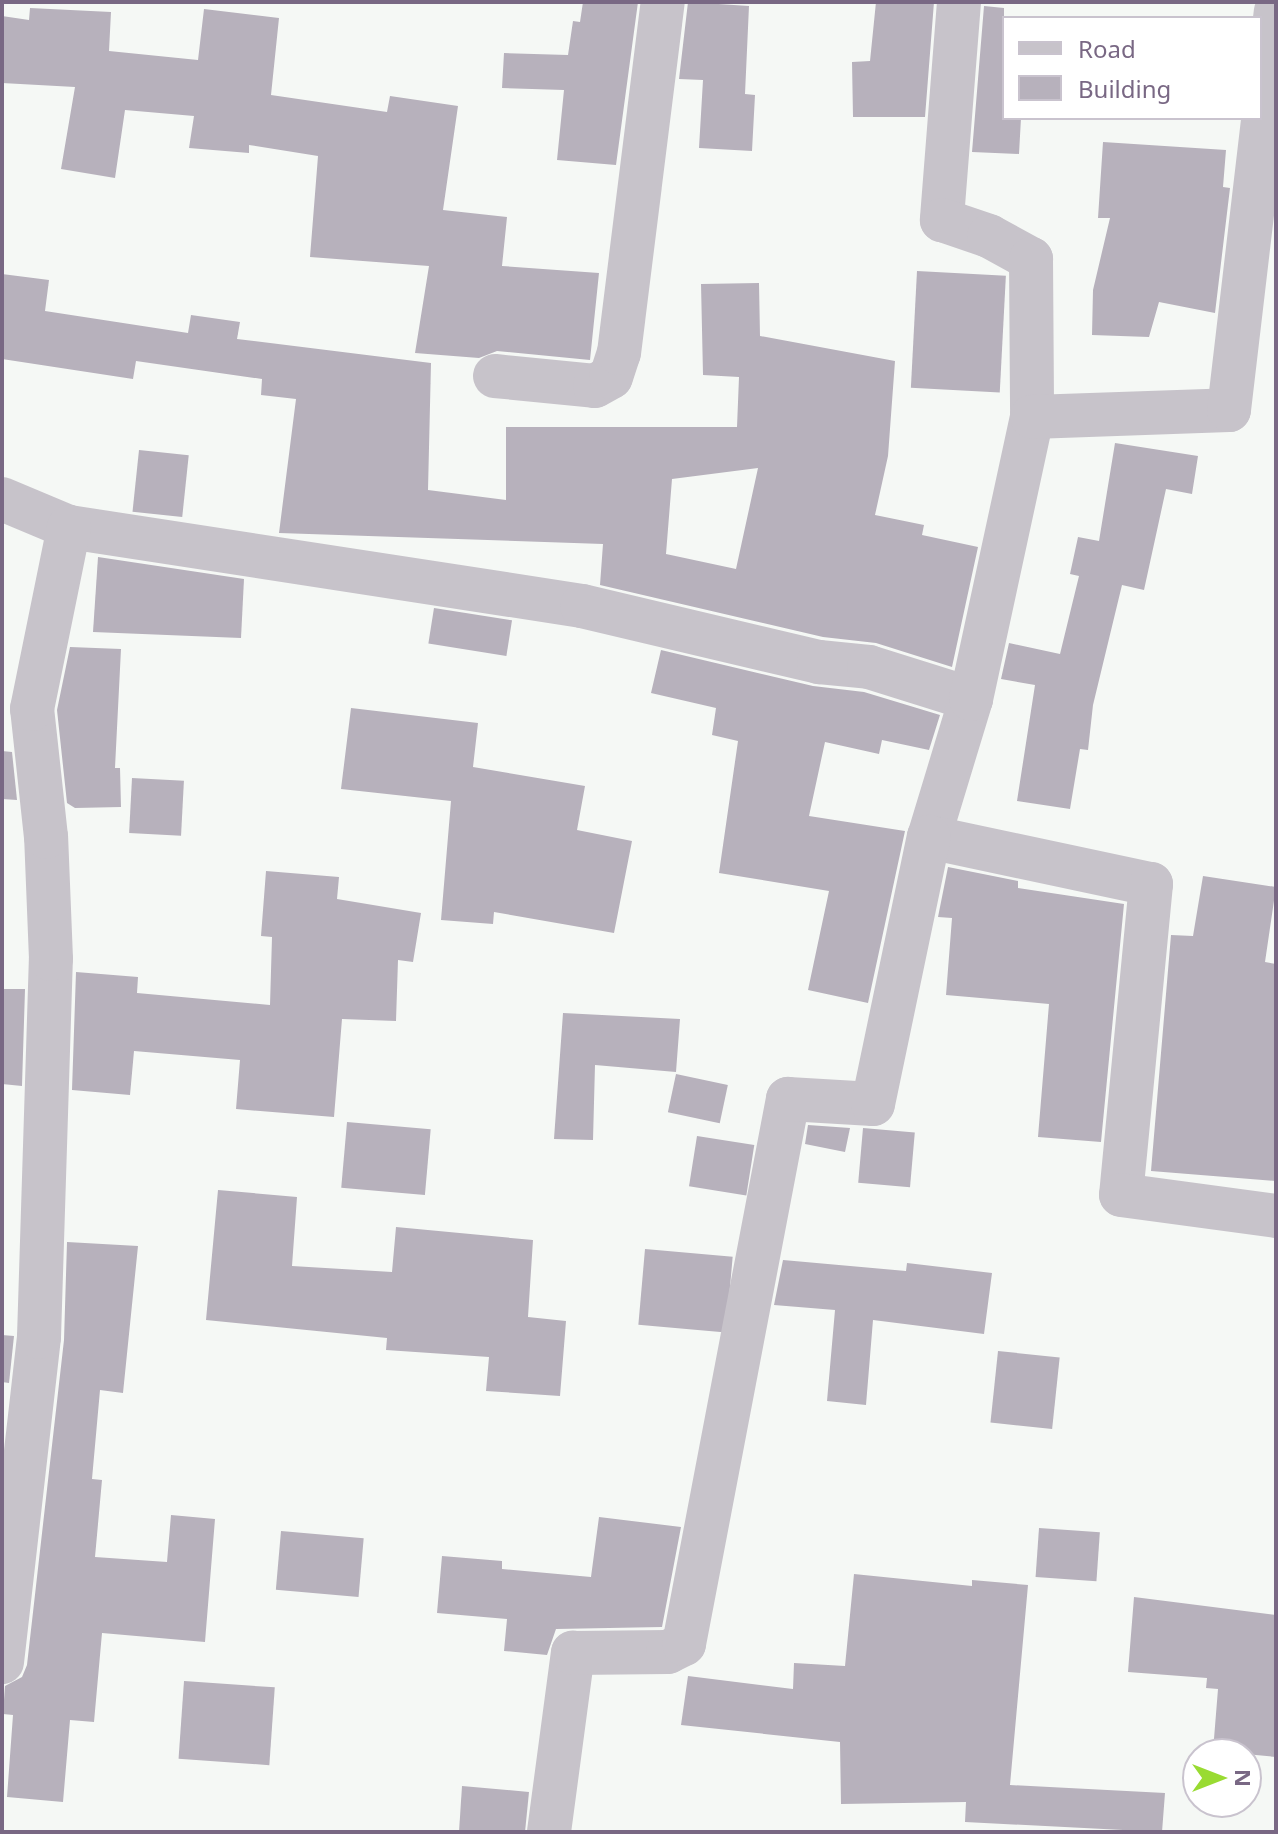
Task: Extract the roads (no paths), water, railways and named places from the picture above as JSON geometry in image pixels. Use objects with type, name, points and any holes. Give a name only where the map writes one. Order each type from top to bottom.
[{"type":"street","points":[[495,376],[595,386],[611,377],[619,353],[663,2]]},
{"type":"street","points":[[549,1832],[573,1653],[668,1652],[684,1644],[788,1099],[873,1104],[929,837],[971,699],[1032,417],[1031,259],[942,220],[959,2]]},
{"type":"street","points":[[1032,417],[1229,410],[1276,12]]},
{"type":"street","points":[[2,499],[69,527],[582,606],[819,662],[869,667],[971,699]]},
{"type":"street","points":[[2,1662],[39,1337],[51,959],[46,837],[32,709],[69,527]]},
{"type":"street","points":[[929,837],[1151,884],[1121,1195],[1276,1216]]}]
